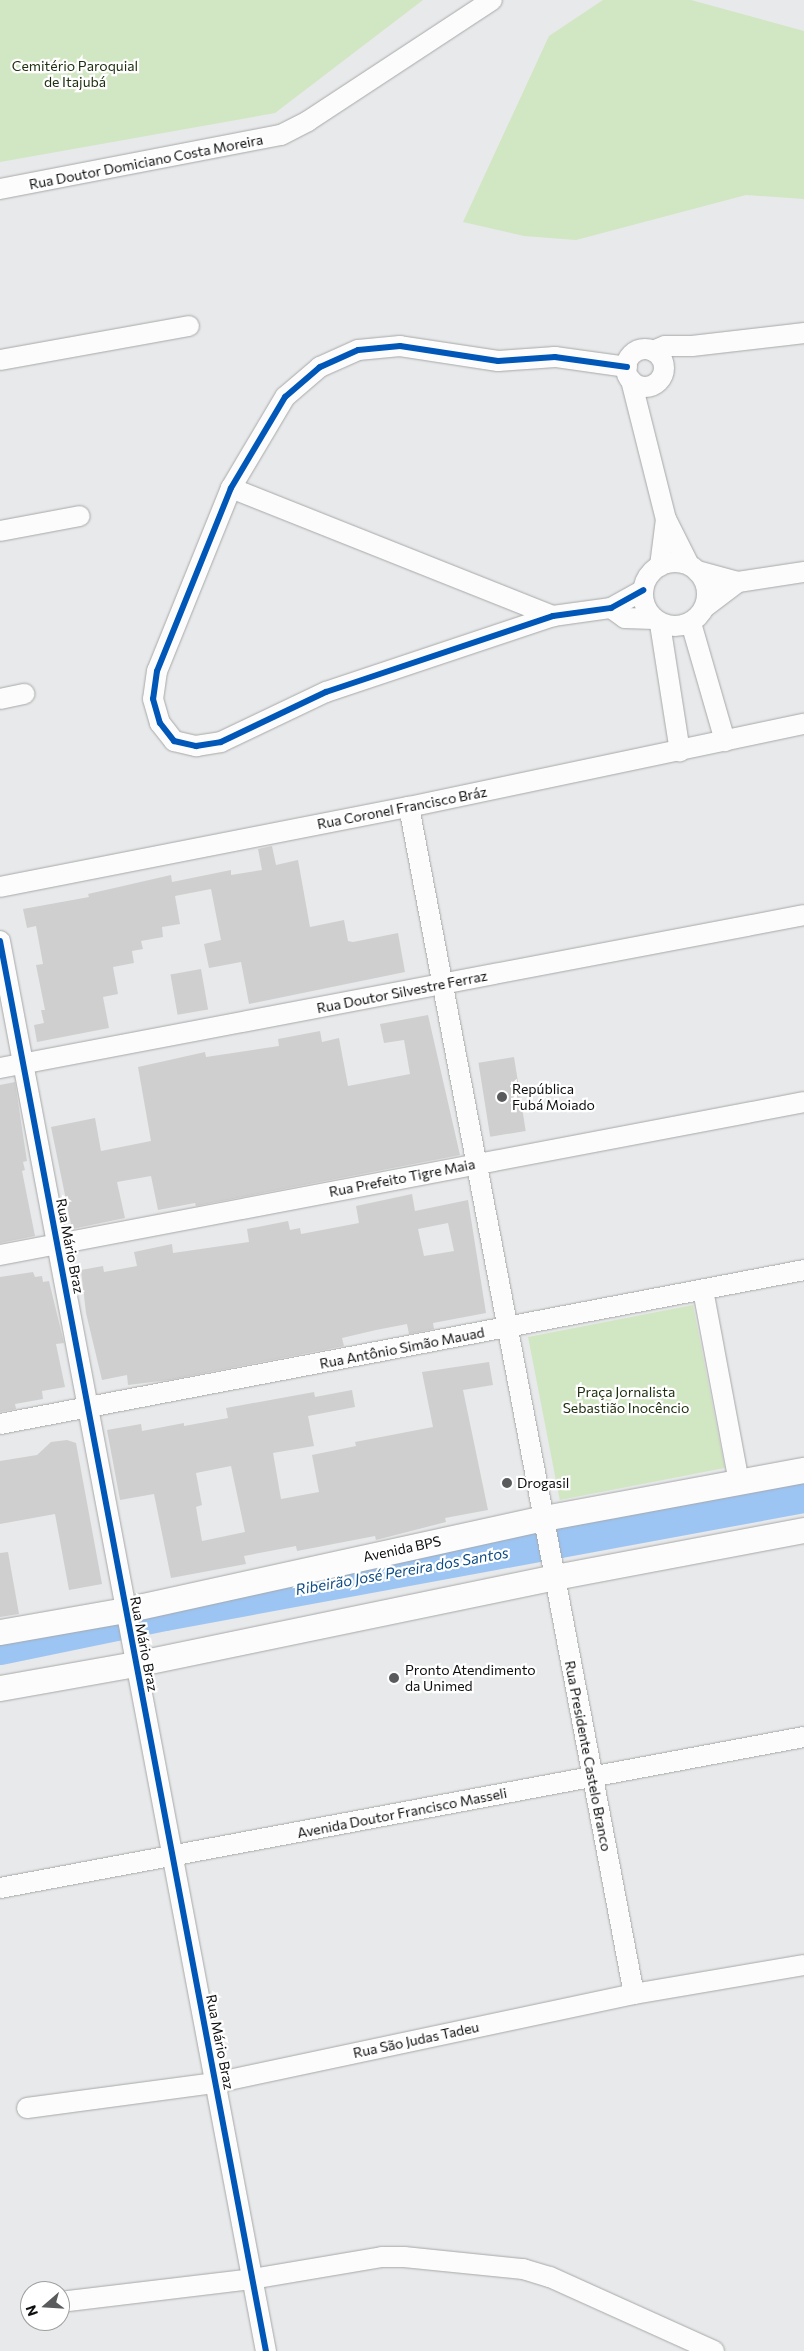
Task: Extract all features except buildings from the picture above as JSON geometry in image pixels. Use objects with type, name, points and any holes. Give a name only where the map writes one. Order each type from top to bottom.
[{"type":"main road","name":"Avenida BPS","points":[[0,1632],[126,1615],[545,1522],[804,1470]]},
{"type":"main road","points":[[0,1688],[555,1572],[804,1530]]},
{"type":"street","name":"Rua Doutor Domiciano Costa Moreira","points":[[0,189],[281,136],[308,121],[492,0]]},
{"type":"street","points":[[0,360],[189,326]]},
{"type":"street","points":[[705,607],[707,594],[666,519],[641,413],[629,374],[628,360],[639,350],[654,351],[666,346],[692,346],[804,333]]},
{"type":"street","points":[[643,590],[611,608],[553,616],[326,692],[221,742],[196,746],[174,740],[160,723],[153,699],[156,671],[231,488],[285,397],[320,368],[358,350],[400,346],[498,361],[581,358],[629,374],[644,386],[661,375],[692,346]]},
{"type":"street","points":[[641,413],[661,375],[659,355],[654,351]]},
{"type":"street","points":[[231,488],[553,616]]},
{"type":"street","points":[[0,531],[80,516]]},
{"type":"street","points":[[660,566],[666,519]]},
{"type":"street","points":[[680,751],[657,621],[647,611],[643,590],[646,580],[660,566],[669,562],[738,582],[804,572]]},
{"type":"street","points":[[611,608],[625,618],[657,621],[681,627],[691,623],[705,607],[738,582]]},
{"type":"street","points":[[691,623],[724,741]]},
{"type":"street","points":[[0,699],[24,694]]},
{"type":"street","name":"Rua Coronel Francisco Bráz","points":[[0,887],[409,807],[804,724]]},
{"type":"street","points":[[409,807],[545,1522]]},
{"type":"street","name":"Rua Doutor Silvestre Ferraz","points":[[0,1068],[804,915]]},
{"type":"street","name":"Rua Mário Braz","points":[[0,941],[266,2351]]},
{"type":"street","name":"Rua Prefeito Tigre Maia","points":[[0,1255],[804,1102]]},
{"type":"street","name":"Rua Antônio Simão Mauad","points":[[0,1424],[804,1270]]},
{"type":"street","points":[[703,1290],[739,1482]]},
{"type":"street","name":"Rua Presidente Castelo Branco","points":[[545,1522],[591,1778],[634,1994]]},
{"type":"street","name":"Avenida Doutor Francisco Masseli","points":[[0,1888],[804,1737]]},
{"type":"street","name":"Rua São Judas Tadeu","points":[[27,2108],[215,2083],[634,1994],[804,1965]]},
{"type":"street","points":[[70,2301],[252,2279],[382,2257],[523,2269],[550,2277],[714,2351]]},
{"type":"green space","name":"Cemitério Paroquial de Itajubá","points":[[0,0],[423,0],[275,113],[0,162]]},
{"type":"green space","points":[[603,0],[691,0],[804,31],[804,199],[746,195],[576,240],[524,236],[463,222],[549,36]]},
{"type":"green space","name":"Praça Jornalista Sebastião Inocêncio","points":[[693,1305],[725,1468],[560,1500],[528,1337]]},
{"type":"waterway","name":"Ribeirão José Pereira dos Santos","points":[[0,1648],[165,1614],[804,1496]]},
{"type":"cycle path","points":[[627,367],[555,357],[498,361],[400,346],[358,350],[320,367],[285,397],[231,488],[157,671],[153,699],[160,723],[174,741],[196,746],[221,742],[326,692],[553,616],[611,608],[643,590]]},
{"type":"cycle path","points":[[0,941],[266,2351]]},
{"type":"place","name":"República Fubá Moiado","points":[[502,1097]]},
{"type":"place","name":"Drogasil","points":[[507,1483]]},
{"type":"place","name":"Pronto Atendimento da Unimed","points":[[394,1678]]}]
